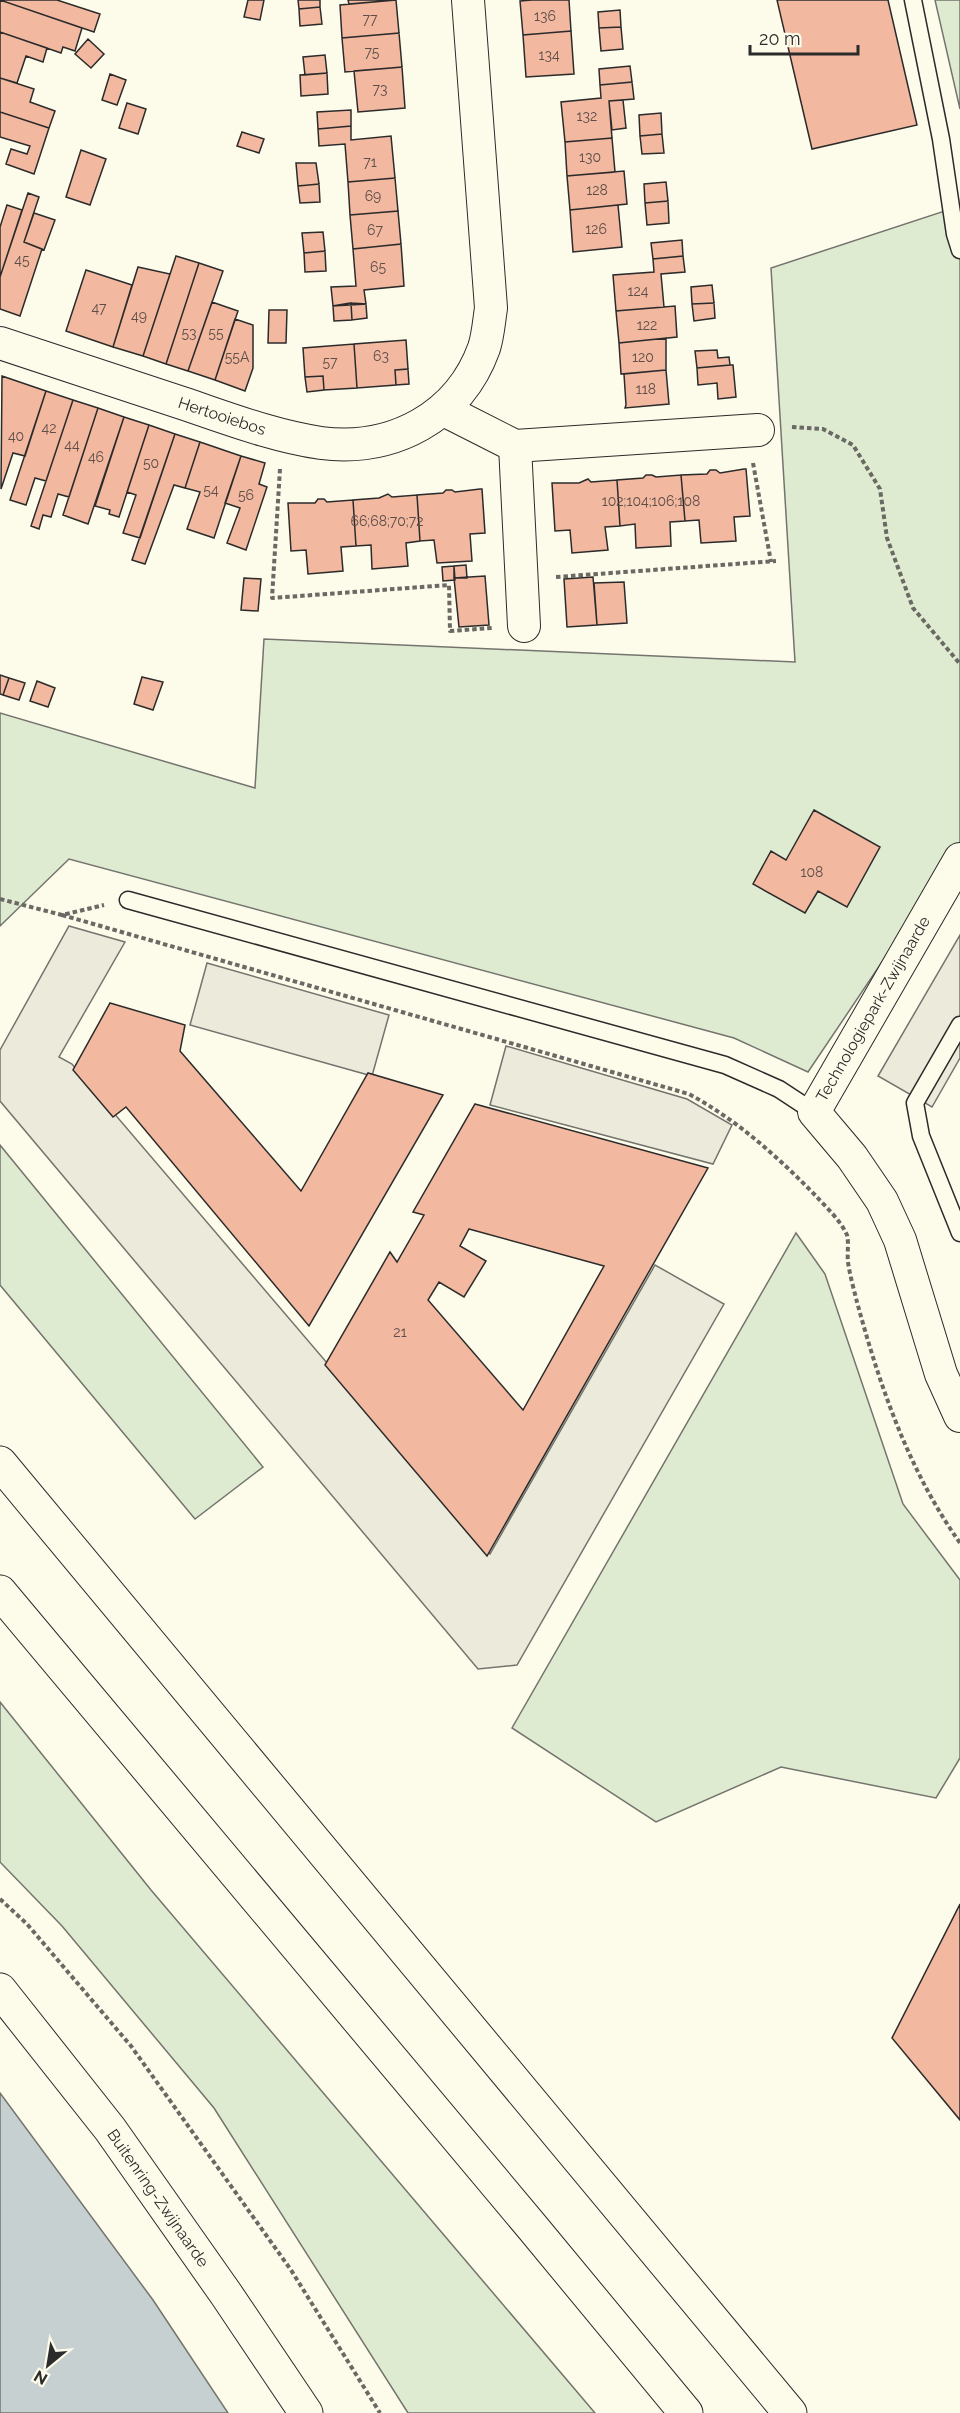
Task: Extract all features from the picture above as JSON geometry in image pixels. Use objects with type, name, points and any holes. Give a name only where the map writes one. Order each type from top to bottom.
[{"type":"highway","points":[[0,1463],[790,2413]]},
{"type":"highway","points":[[0,1592],[686,2413]]},
{"type":"highway","name":"Buitenring-Zwijnaarde","points":[[0,1990],[110,2130],[226,2294],[306,2413]]},
{"type":"highway","points":[[110,2130],[329,2413]]},
{"type":"street","name":"Hertooiebos","points":[[0,343],[287,436],[323,443],[367,442],[409,432],[444,410],[468,382],[485,347],[491,308],[468,0]]},
{"type":"street","points":[[444,410],[515,446],[753,430]]},
{"type":"street","points":[[515,446],[524,626]]},
{"type":"street","name":"Technologiepark-Zwijnaarde","points":[[960,859],[814,1112],[852,1157],[882,1201],[900,1240],[941,1374],[960,1416]]},
{"type":"lane","points":[[913,0],[941,139],[955,234],[960,250]]},
{"type":"lane","points":[[128,900],[725,1065],[779,1089],[814,1112]]},
{"type":"lane","points":[[960,1025],[915,1103],[921,1136],[960,1233]]},
{"type":"path","points":[[771,562],[753,430],[785,426],[823,429],[853,445],[880,489],[887,538],[913,608],[960,664]]},
{"type":"path","points":[[287,436],[278,479],[272,598],[449,585],[450,631],[524,626]]},
{"type":"path","points":[[523,579],[776,561]]},
{"type":"path","points":[[0,898],[689,1094],[717,1109],[796,1176],[829,1210],[847,1236],[848,1263],[885,1396],[915,1464],[960,1543]]},
{"type":"path","points":[[62,915],[128,900]]},
{"type":"path","points":[[0,1899],[27,1924],[131,2046],[291,2270],[380,2413]]},
{"type":"green space","points":[[935,0],[960,0],[960,109]]},
{"type":"green space","points":[[960,206],[960,846],[808,1072],[734,1038],[69,859],[0,926],[0,713],[255,788],[264,639],[795,662],[771,268]]},
{"type":"green space","points":[[0,1145],[263,1467],[195,1519],[0,1285]]},
{"type":"green space","points":[[796,1233],[825,1274],[903,1504],[960,1580],[960,1758],[936,1798],[781,1767],[656,1822],[512,1728]]},
{"type":"green space","points":[[0,1702],[151,1890],[595,2413],[408,2413],[214,2108],[62,1926],[0,1862]]},
{"type":"shaded area","points":[[69,926],[125,942],[59,1057],[72,1064],[490,1554],[655,1265],[724,1304],[517,1665],[478,1669],[0,1101],[0,1050]]},
{"type":"shaded area","points":[[960,935],[960,1058],[932,1107],[878,1076]]},
{"type":"shaded area","points":[[207,963],[389,1015],[372,1076],[190,1025]]},
{"type":"shaded area","points":[[506,1046],[687,1099],[732,1125],[713,1164],[490,1105]]},
{"type":"shaded area","points":[[0,2093],[153,2300],[228,2413],[0,2413]]},
{"type":"building","points":[[0,0],[82,28],[75,51],[63,47],[61,53],[0,32]]},
{"type":"building","points":[[0,0],[57,0],[100,14],[94,32]]},
{"type":"building","points":[[248,0],[264,0],[260,20],[244,17]]},
{"type":"building","points":[[298,0],[320,0],[320,7],[299,9]]},
{"type":"building","points":[[348,0],[396,0],[349,4]]},
{"type":"building","points":[[396,0],[399,33],[342,38],[340,5]]},
{"type":"building","points":[[569,0],[571,31],[523,35],[520,1]]},
{"type":"building","points":[[777,0],[888,0],[917,125],[812,149]]},
{"type":"building","points":[[320,7],[322,24],[300,26],[299,9]]},
{"type":"building","points":[[620,10],[621,27],[599,28],[598,12]]},
{"type":"building","points":[[621,27],[623,49],[601,51],[599,28]]},
{"type":"building","points":[[571,31],[574,74],[526,77],[523,35]]},
{"type":"building","points":[[0,32],[47,48],[43,62],[26,56],[17,83],[0,78]]},
{"type":"building","points":[[399,33],[402,67],[345,72],[342,38]]},
{"type":"building","points":[[88,39],[104,54],[91,68],[75,54]]},
{"type":"building","points":[[325,55],[327,73],[305,75],[303,57]]},
{"type":"building","points":[[630,66],[632,82],[600,85],[599,69]]},
{"type":"building","points":[[402,67],[405,108],[358,112],[354,71]]},
{"type":"building","points":[[327,73],[328,94],[301,96],[300,75]]},
{"type":"building","points":[[110,74],[126,80],[117,105],[102,100]]},
{"type":"building","points":[[0,78],[34,89],[30,102],[55,111],[49,128],[0,112]]},
{"type":"building","points":[[632,82],[634,99],[609,101],[612,138],[565,142],[561,102],[601,98],[600,85]]},
{"type":"building","points":[[623,100],[626,128],[612,130],[609,101]]},
{"type":"building","points":[[127,103],[146,109],[138,134],[119,128]]},
{"type":"building","points":[[351,110],[351,126],[318,129],[317,112]]},
{"type":"building","points":[[0,112],[49,128],[34,174],[6,164],[11,149],[27,154],[30,146],[0,137]]},
{"type":"building","points":[[661,113],[662,134],[640,136],[639,115]]},
{"type":"building","points":[[351,126],[351,140],[391,136],[395,178],[348,182],[345,144],[319,146],[318,129]]},
{"type":"building","points":[[242,132],[264,139],[259,153],[237,146]]},
{"type":"building","points":[[662,134],[664,153],[642,154],[640,136]]},
{"type":"building","points":[[612,138],[615,172],[567,176],[565,142]]},
{"type":"building","points":[[81,150],[106,159],[90,205],[66,197]]},
{"type":"building","points":[[296,163],[316,163],[319,184],[298,186]]},
{"type":"building","points":[[624,171],[627,204],[570,210],[567,176]]},
{"type":"building","points":[[395,178],[398,211],[350,215],[348,182]]},
{"type":"building","points":[[666,182],[668,201],[645,203],[644,184]]},
{"type":"building","points":[[319,184],[320,202],[300,203],[298,186]]},
{"type":"building","points":[[28,193],[39,197],[24,242],[42,249],[20,316],[0,309],[0,277]]},
{"type":"building","points":[[668,201],[669,223],[647,225],[645,203]]},
{"type":"building","points":[[7,205],[22,210],[0,277],[0,227]]},
{"type":"building","points":[[618,205],[622,247],[573,252],[570,210]]},
{"type":"building","points":[[398,211],[401,244],[353,249],[350,215]]},
{"type":"building","points":[[34,213],[55,220],[44,250],[24,242]]},
{"type":"building","points":[[323,232],[325,251],[304,253],[302,233]]},
{"type":"building","points":[[682,240],[683,256],[653,259],[651,243]]},
{"type":"building","points":[[401,244],[404,286],[364,290],[366,304],[333,306],[331,287],[356,286],[353,249]]},
{"type":"building","points":[[325,251],[326,271],[305,272],[304,253]]},
{"type":"building","points":[[176,256],[199,263],[166,364],[143,356]]},
{"type":"building","points":[[683,256],[685,272],[661,274],[664,307],[616,311],[613,275],[654,272],[653,259]]},
{"type":"building","points":[[199,263],[223,271],[188,371],[166,364]]},
{"type":"building","points":[[138,267],[170,274],[143,356],[113,347]]},
{"type":"building","points":[[86,270],[132,285],[113,347],[66,331]]},
{"type":"building","points":[[712,285],[714,303],[692,304],[691,287]]},
{"type":"building","points":[[212,302],[238,311],[215,380],[188,371]]},
{"type":"building","points":[[351,303],[366,304],[367,318],[352,320]]},
{"type":"building","points":[[351,303],[352,320],[334,321],[333,306]]},
{"type":"building","points":[[714,303],[715,318],[694,321],[692,304]]},
{"type":"building","points":[[675,306],[677,337],[619,343],[616,311]]},
{"type":"building","points":[[269,310],[287,310],[286,343],[268,343]]},
{"type":"building","points":[[235,319],[253,325],[253,368],[245,391],[215,380]]},
{"type":"building","points":[[666,338],[666,370],[621,374],[619,343]]},
{"type":"building","points":[[406,340],[408,369],[395,370],[396,385],[357,388],[354,344]]},
{"type":"building","points":[[354,344],[357,388],[324,390],[323,376],[305,377],[303,348]]},
{"type":"building","points":[[717,350],[718,358],[729,357],[730,365],[697,368],[695,351]]},
{"type":"building","points":[[733,365],[736,397],[718,399],[717,383],[698,385],[697,368]]},
{"type":"building","points":[[408,369],[409,384],[396,385],[395,370]]},
{"type":"building","points":[[666,370],[669,404],[625,408],[624,374]]},
{"type":"building","points":[[2,376],[46,391],[25,456],[13,453],[1,489]]},
{"type":"building","points":[[323,376],[324,390],[307,392],[305,377]]},
{"type":"building","points":[[46,391],[73,400],[46,481],[35,478],[26,505],[10,500]]},
{"type":"building","points":[[73,400],[98,408],[69,497],[58,494],[51,517],[43,515],[39,529],[31,526]]},
{"type":"building","points":[[98,408],[124,417],[88,524],[63,515]]},
{"type":"building","points":[[124,417],[149,425],[119,517],[109,514],[110,510],[95,506]]},
{"type":"building","points":[[149,425],[175,434],[140,538],[123,533],[136,495],[127,492]]},
{"type":"building","points":[[175,434],[200,442],[185,488],[174,485],[145,564],[132,560]]},
{"type":"building","points":[[200,442],[241,456],[214,538],[187,529],[200,492],[185,488]]},
{"type":"building","points":[[241,456],[265,463],[259,484],[267,487],[246,550],[227,543],[240,508],[225,503]]},
{"type":"building","points":[[746,469],[750,516],[734,517],[736,541],[701,543],[699,520],[685,521],[681,475],[707,474],[710,470],[720,473]]},
{"type":"building","points":[[646,475],[656,477],[681,475],[685,521],[670,522],[671,546],[636,548],[635,524],[620,526],[617,480],[643,478]]},
{"type":"building","points":[[588,479],[591,482],[617,480],[620,526],[605,527],[608,550],[572,553],[570,530],[555,531],[552,483],[579,483]]},
{"type":"building","points":[[482,489],[485,533],[470,534],[472,561],[437,563],[434,540],[420,541],[417,495],[443,493],[446,490],[455,492]]},
{"type":"building","points":[[388,494],[392,497],[417,495],[420,541],[406,543],[408,566],[372,569],[371,545],[356,546],[353,500],[379,498]]},
{"type":"building","points":[[318,499],[324,499],[327,502],[353,500],[356,546],[341,547],[343,571],[308,574],[306,550],[291,551],[288,503],[315,503]]},
{"type":"building","points":[[466,565],[467,578],[454,578],[454,566]]},
{"type":"building","points":[[454,566],[455,580],[443,581],[442,567]]},
{"type":"building","points":[[485,576],[489,625],[459,627],[454,578]]},
{"type":"building","points":[[593,577],[597,625],[567,627],[564,579]]},
{"type":"building","points":[[244,578],[261,579],[258,611],[241,610]]},
{"type":"building","points":[[624,582],[627,623],[597,625],[594,583]]},
{"type":"building","points":[[0,675],[9,678],[3,695],[0,694]]},
{"type":"building","points":[[142,677],[163,682],[153,710],[134,704]]},
{"type":"building","points":[[9,678],[25,683],[19,700],[3,695]]},
{"type":"building","points":[[37,681],[55,688],[48,707],[30,701]]},
{"type":"building","points":[[814,810],[880,847],[847,907],[818,891],[805,913],[753,884],[771,851],[786,860]]},
{"type":"building","points":[[110,1003],[185,1025],[180,1051],[301,1191],[368,1073],[443,1095],[309,1326],[126,1107],[113,1117],[73,1070]]},
{"type":"building","points":[[475,1104],[708,1168],[487,1556],[325,1365],[390,1252],[397,1262],[424,1215],[413,1212]],"holes":[[[469,1229],[604,1266],[523,1410],[428,1300],[439,1282],[464,1297],[486,1261],[460,1246]]]},
{"type":"building","points":[[960,1904],[960,2120],[892,2038]]}]
